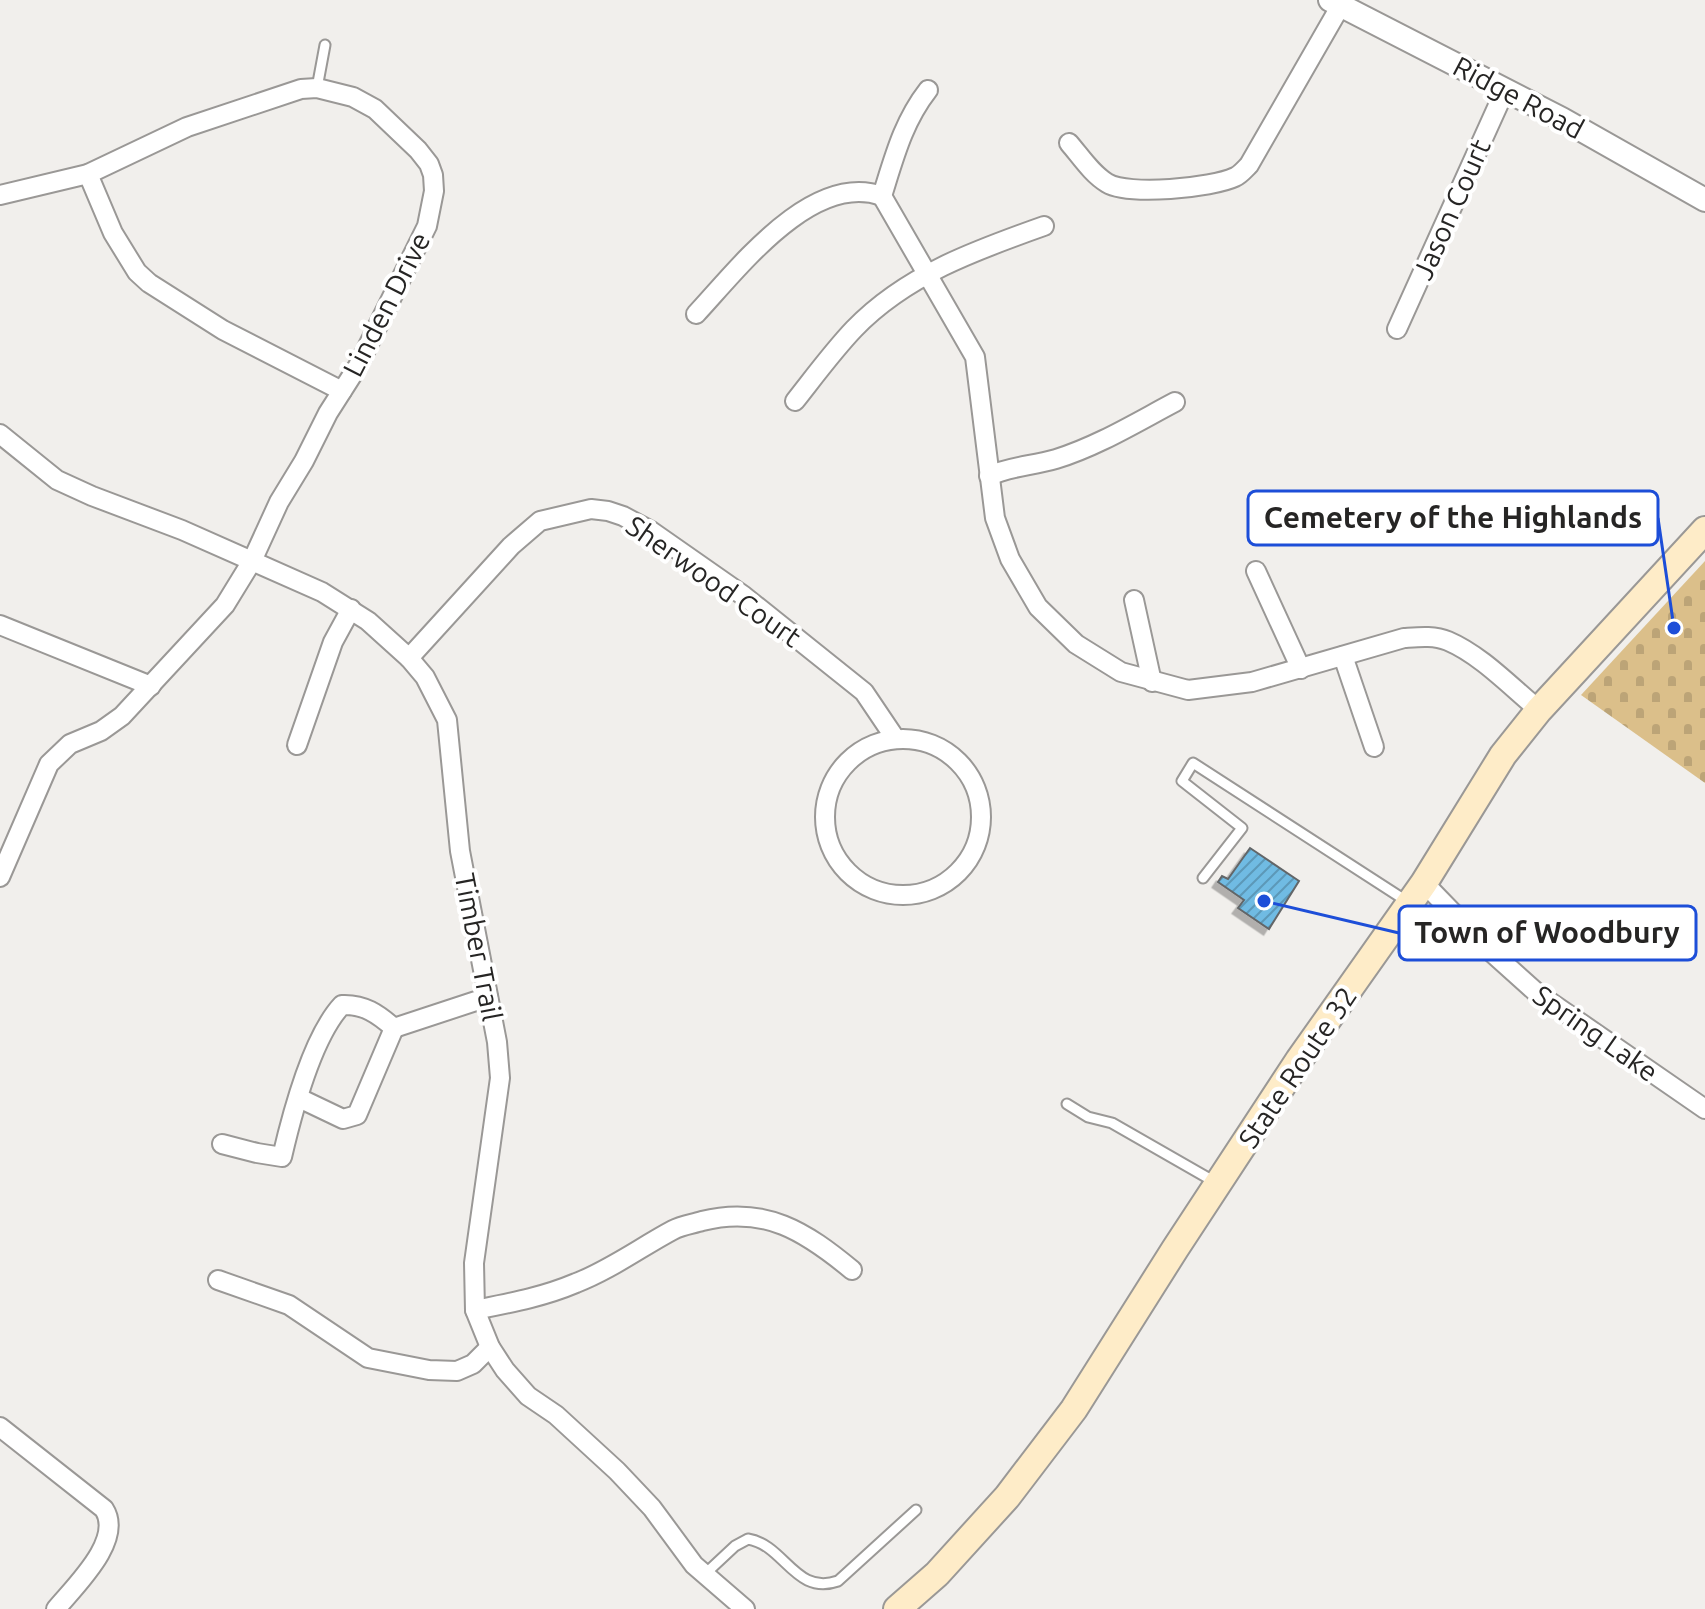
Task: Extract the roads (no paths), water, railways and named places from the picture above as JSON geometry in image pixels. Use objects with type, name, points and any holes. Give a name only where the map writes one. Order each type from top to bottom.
[{"type":"main road","name":"State Route 32","points":[[897,1609],[937,1574],[1007,1497],[1074,1409],[1299,1060],[1418,893],[1503,755],[1539,710],[1705,530]]},
{"type":"street","name":"Ridge Road","points":[[1334,2],[1505,90],[1705,200]]},
{"type":"street","points":[[1069,143],[1095,174],[1109,185],[1124,190],[1202,185],[1236,177],[1249,165],[1334,2]]},
{"type":"street","name":"Linden Drive","points":[[0,195],[88,174],[187,127],[301,89],[317,88],[353,97],[375,109],[429,164],[434,191],[427,226],[358,366],[279,502],[252,561],[225,605],[122,716],[101,731],[70,744],[49,764],[0,877]]},
{"type":"street","points":[[882,196],[902,131],[913,109],[928,90]]},
{"type":"street","name":"Jason Court","points":[[1397,329],[1505,90]]},
{"type":"street","points":[[88,174],[113,233],[137,272],[149,283],[223,330],[342,391]]},
{"type":"street","points":[[696,314],[758,248],[799,213],[844,193],[869,191],[882,196],[975,357],[995,518],[1010,559],[1038,607],[1076,644],[1121,672],[1188,690],[1252,682],[1404,638],[1426,636],[1447,640],[1473,656],[1539,710]]},
{"type":"street","points":[[795,401],[855,328],[890,298],[928,273],[971,252],[1044,226]]},
{"type":"street","points":[[989,476],[1000,470],[1055,459],[1103,440],[1175,402]]},
{"type":"street","name":"Timber Trail","points":[[0,434],[57,480],[322,592],[368,621],[425,677],[447,720],[460,851],[497,1042],[500,1078],[474,1263],[475,1310],[490,1347],[528,1396],[556,1415],[617,1471],[652,1508],[694,1565],[745,1609]]},
{"type":"street","name":"Sherwood Court","points":[[409,658],[511,546],[540,521],[591,509],[608,511],[651,531],[744,596],[864,692],[895,738]]},
{"type":"street","points":[[1256,571],[1301,669]]},
{"type":"street","points":[[1134,600],[1152,682]]},
{"type":"street","points":[[297,745],[333,642],[351,609]]},
{"type":"street","points":[[0,625],[151,686]]},
{"type":"street","points":[[1343,656],[1374,747]]},
{"type":"street","points":[[895,738],[921,740],[946,751],[965,769],[978,793],[982,819],[976,845],[963,867],[942,885],[919,893],[893,894],[869,887],[848,873],[833,852],[825,828],[825,803],[834,779],[849,759],[870,745],[895,738]]},
{"type":"street","name":"Spring Lake","points":[[1418,893],[1537,993],[1705,1109]]},
{"type":"street","points":[[299,1098],[343,1119],[357,1115],[394,1028],[488,997]]},
{"type":"street","points":[[222,1144],[282,1157],[311,1063],[332,1016],[342,1005],[353,1004],[375,1012],[394,1028]]},
{"type":"street","points":[[475,1310],[532,1298],[579,1282],[677,1228],[717,1217],[756,1216],[788,1225],[822,1245],[852,1270]]},
{"type":"street","points":[[218,1280],[289,1305],[368,1358],[429,1370],[457,1371],[473,1364],[490,1347]]},
{"type":"street","points":[[0,1427],[104,1509],[109,1517],[110,1526],[103,1551],[56,1609]]},
{"type":"lane","points":[[317,88],[325,45]]},
{"type":"lane","points":[[1203,878],[1242,828],[1182,781],[1193,763],[1418,893]]},
{"type":"lane","points":[[1067,1104],[1088,1117],[1112,1123],[1218,1183]]},
{"type":"lane","points":[[705,1574],[735,1546],[748,1539],[761,1541],[810,1583],[823,1586],[838,1581],[916,1510]]},
{"type":"place","name":"Cemetery of the Highlands","points":[[1674,628]]},
{"type":"place","name":"Town of Woodbury","points":[[1264,901]]}]
